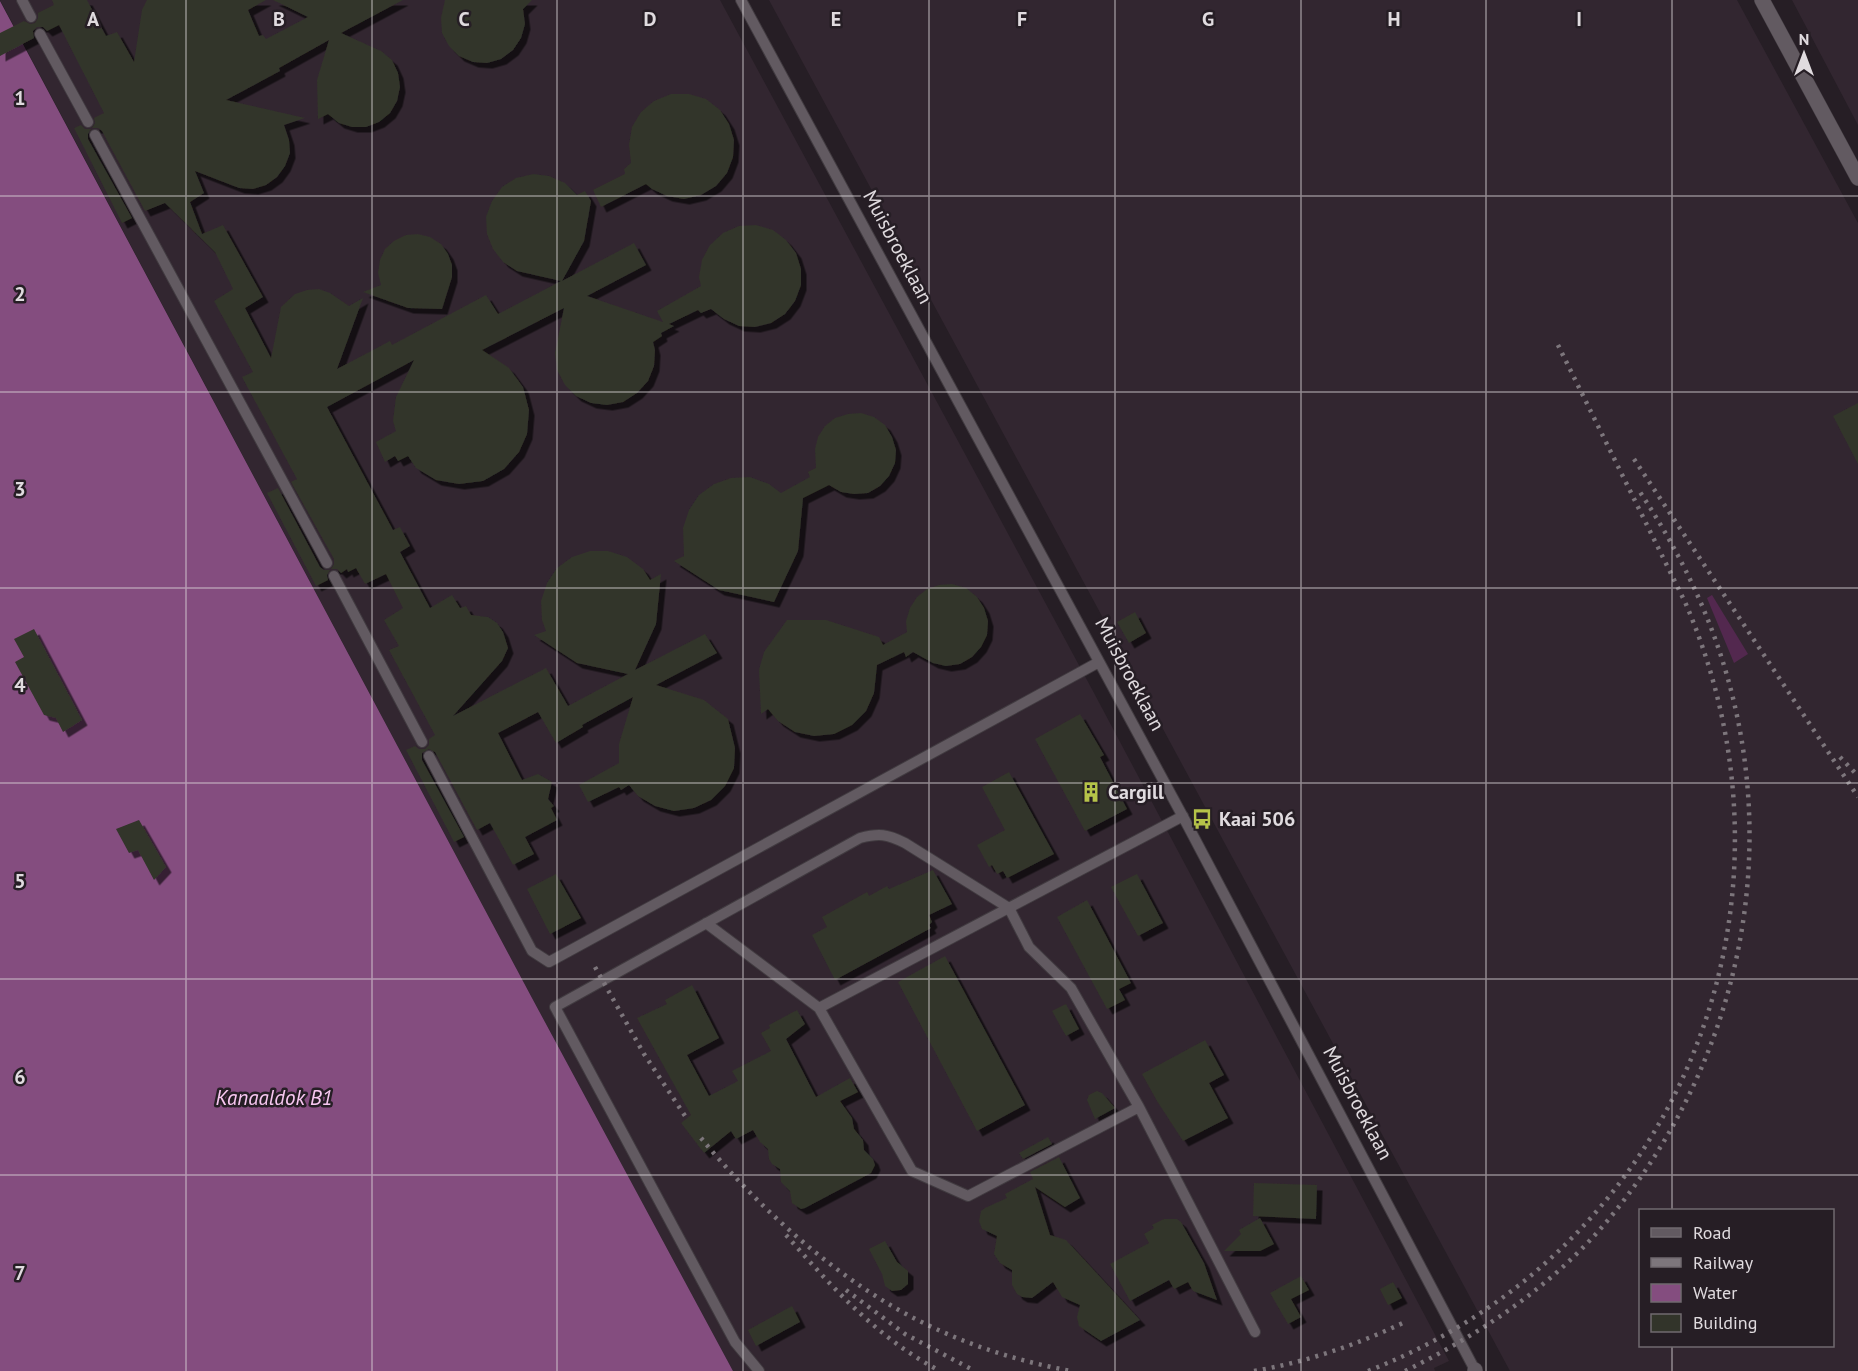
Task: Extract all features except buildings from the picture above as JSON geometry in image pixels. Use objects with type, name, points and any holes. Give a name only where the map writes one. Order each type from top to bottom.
[{"type":"street","points":[[1762,0],[1858,178]]},
{"type":"lane","points":[[22,0],[31,17]]},
{"type":"lane","name":"Muisbroeklaan","points":[[741,0],[1183,816],[1475,1371]]},
{"type":"lane","points":[[40,34],[88,122]]},
{"type":"lane","points":[[94,135],[327,563]]},
{"type":"lane","points":[[334,576],[422,742]]},
{"type":"lane","points":[[429,756],[532,951],[549,962],[1099,662]]},
{"type":"lane","points":[[819,1008],[1183,816]]},
{"type":"lane","points":[[759,1371],[735,1342],[555,1007],[860,838],[875,834],[891,836],[905,843],[1009,908],[1029,947],[1071,988],[1139,1107],[1255,1332]]},
{"type":"lane","points":[[706,922],[819,1008],[912,1171],[968,1196],[1139,1107]]},
{"type":"shaded area","points":[[0,0],[720,0],[1094,693],[1449,1361],[1434,1368],[1435,1371],[733,1371]]},
{"type":"shaded area","points":[[769,0],[1737,0],[1858,223],[1858,1371],[1510,1371]]},
{"type":"shaded area","points":[[1792,0],[1858,0],[1858,125]]},
{"type":"shaded area","points":[[1712,595],[1748,654],[1734,663],[1707,598]]},
{"type":"water","name":"Kanaaldok B1","points":[[0,1],[532,998],[733,1371],[0,1371]]},
{"type":"railway","points":[[1368,1371],[1476,1316],[1567,1243],[1640,1155],[1693,1055],[1725,947],[1735,833],[1722,717],[1685,602],[1557,343]]},
{"type":"railway","points":[[1634,459],[1858,797]]},
{"type":"railway","points":[[1405,1371],[1463,1340],[1518,1304],[1544,1284],[1591,1239],[1613,1214],[1659,1150],[1695,1082],[1723,1011],[1741,937],[1749,861],[1747,785],[1735,708],[1713,633],[1697,595],[1660,523],[1638,489]]},
{"type":"railway","points":[[1840,757],[1858,776]]},
{"type":"railway","points":[[595,967],[644,1054],[687,1119]]},
{"type":"railway","points":[[701,1138],[750,1193],[806,1245],[868,1291],[932,1327],[983,1348],[1071,1371]]},
{"type":"railway","points":[[786,1235],[838,1292],[876,1327],[917,1358],[940,1371]]},
{"type":"railway","points":[[846,1290],[905,1334],[975,1371]]},
{"type":"railway","points":[[1254,1371],[1294,1363],[1332,1351],[1407,1321]]},
{"type":"place","name":"Cargill","points":[[1091,792]]},
{"type":"place","name":"Kaai 506","points":[[1202,819]]}]
